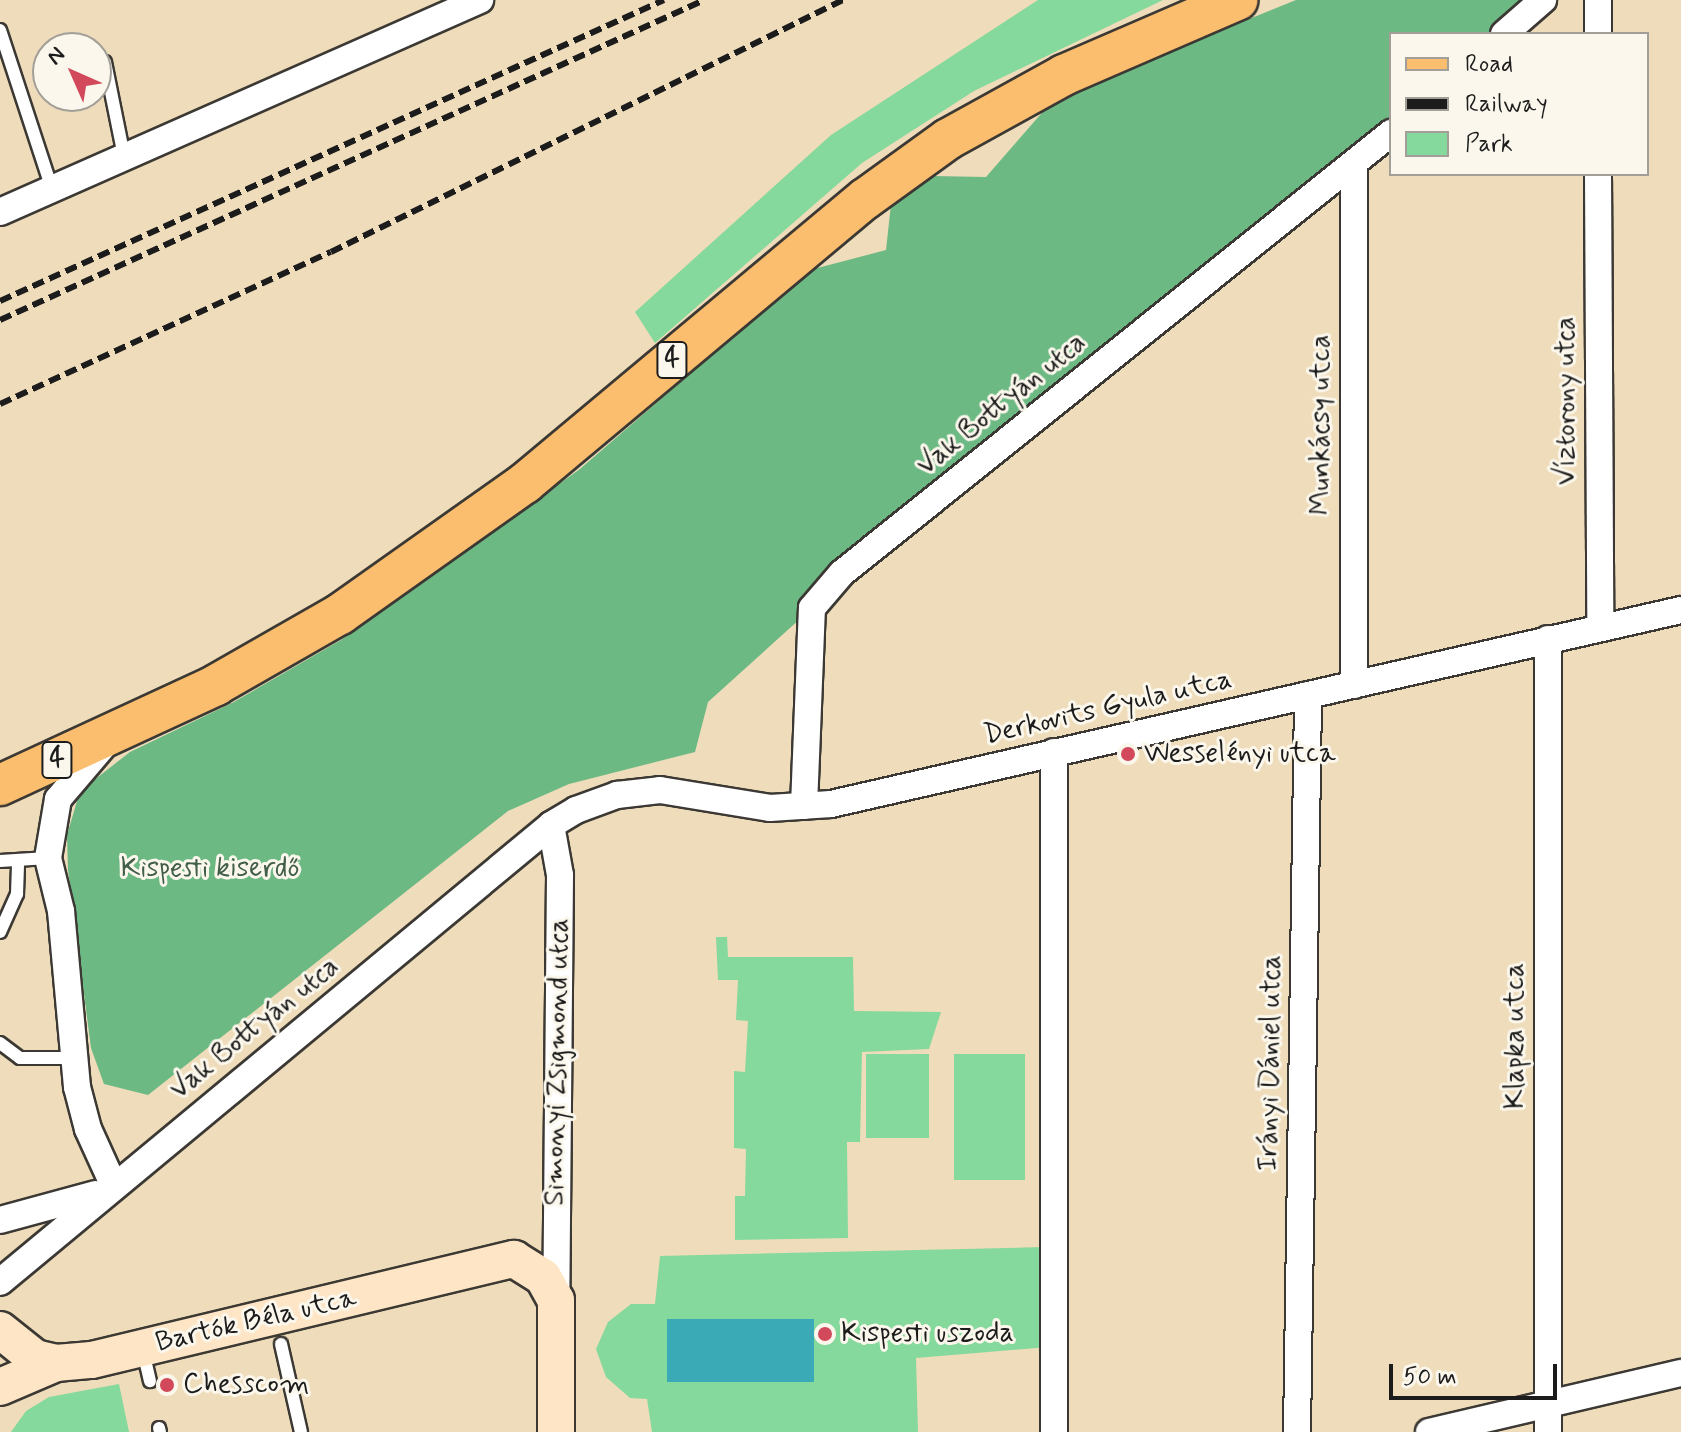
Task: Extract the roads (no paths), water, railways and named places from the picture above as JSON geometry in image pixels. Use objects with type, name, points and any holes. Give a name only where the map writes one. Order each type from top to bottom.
[{"type":"main road","name":"4","points":[[0,785],[113,734],[286,647],[411,567],[525,483],[865,199],[948,139],[1064,75],[1237,0]]},
{"type":"main road","name":"Bartók Béla utca","points":[[0,1387],[56,1363],[146,1365],[514,1259],[543,1277],[556,1300]]},
{"type":"main road","name":"Simonyi Zsigmond utca","points":[[556,1300],[556,1432]]},
{"type":"main road","points":[[0,1330],[35,1358],[56,1363]]},
{"type":"street","points":[[0,212],[480,0]]},
{"type":"street","points":[[1506,32],[1543,0]]},
{"type":"street","points":[[1598,0],[1598,32]]},
{"type":"street","name":"Vak Bottyán utca","points":[[804,806],[812,608],[842,573],[1389,135]]},
{"type":"street","name":"Munkácsy utca","points":[[1354,165],[1354,685]]},
{"type":"street","name":"Víztorony utca","points":[[1598,176],[1600,628]]},
{"type":"street","name":"Derkovits Gyula utca","points":[[551,825],[617,795],[660,790],[770,808],[804,806],[1681,610]]},
{"type":"street","name":"Klapka utca","points":[[1548,639],[1548,1432]]},
{"type":"street","name":"Irányi Dániel utca","points":[[1297,1432],[1308,695]]},
{"type":"street","points":[[0,1220],[72,1203],[114,1186],[88,1129],[74,1058],[61,911],[48,858],[58,799],[113,734]]},
{"type":"street","points":[[1054,752],[1054,1432]]},
{"type":"street","name":"Vak Bottyán utca","points":[[0,1282],[551,825]]},
{"type":"street","name":"Simonyi Zsigmond utca","points":[[551,825],[560,875],[556,1300]]},
{"type":"street","points":[[1429,1432],[1681,1373]]},
{"type":"lane","points":[[0,30],[6,77],[52,189]]},
{"type":"lane","points":[[112,97],[124,156]]},
{"type":"lane","points":[[0,861],[48,858]]},
{"type":"lane","points":[[0,932],[17,894],[18,861]]},
{"type":"lane","points":[[0,1043],[20,1058],[74,1058]]},
{"type":"lane","points":[[281,1344],[301,1432]]},
{"type":"water","points":[[667,1319],[814,1319],[814,1382],[667,1382]]},
{"type":"railway","points":[[0,301],[664,0]]},
{"type":"railway","points":[[0,320],[704,0]]},
{"type":"railway","points":[[0,404],[331,252],[843,0]]},
{"type":"place","name":"Wesselényi utca","points":[[1128,754]]},
{"type":"place","name":"Kispesti uszoda","points":[[825,1334]]},
{"type":"place","name":"Chesscom","points":[[167,1385]]},
{"type":"park label","name":"Kispesti kiserdő","points":[[210,869]]}]
